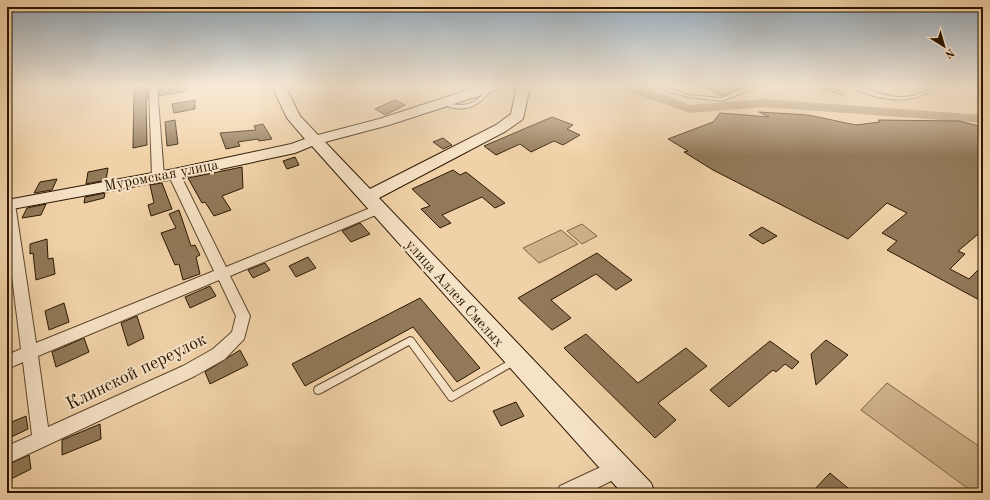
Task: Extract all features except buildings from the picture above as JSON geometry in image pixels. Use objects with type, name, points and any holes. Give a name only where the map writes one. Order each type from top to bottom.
[{"type":"main road","name":"улица Аллея Смелых","points":[[290,109],[294,118],[304,127],[314,140],[641,493]]},
{"type":"main road","name":"Муромская улица","points":[[8,204],[166,175],[295,148],[314,140],[384,122],[425,109]]},
{"type":"main road","points":[[373,203],[501,128],[518,116],[519,109]]},
{"type":"street","points":[[156,109],[166,175]]},
{"type":"street","name":"Клинской переулок","points":[[7,455],[189,371],[219,354],[239,335],[243,316],[221,273],[166,175]]},
{"type":"street","points":[[7,362],[221,273],[373,203]]},
{"type":"street","points":[[8,204],[30,352],[41,439]]},
{"type":"street","points":[[567,493],[618,468]]},
{"type":"lane","points":[[318,390],[410,340],[452,397],[517,360]]},
{"type":"shaded area","points":[[582,224],[597,236],[582,244],[567,231]]},
{"type":"shaded area","points":[[561,230],[578,244],[539,263],[523,248]]},
{"type":"shaded area","points":[[887,383],[983,449],[983,481],[974,493],[861,410]]},
{"type":"waterway","points":[[851,109],[983,119]]}]
